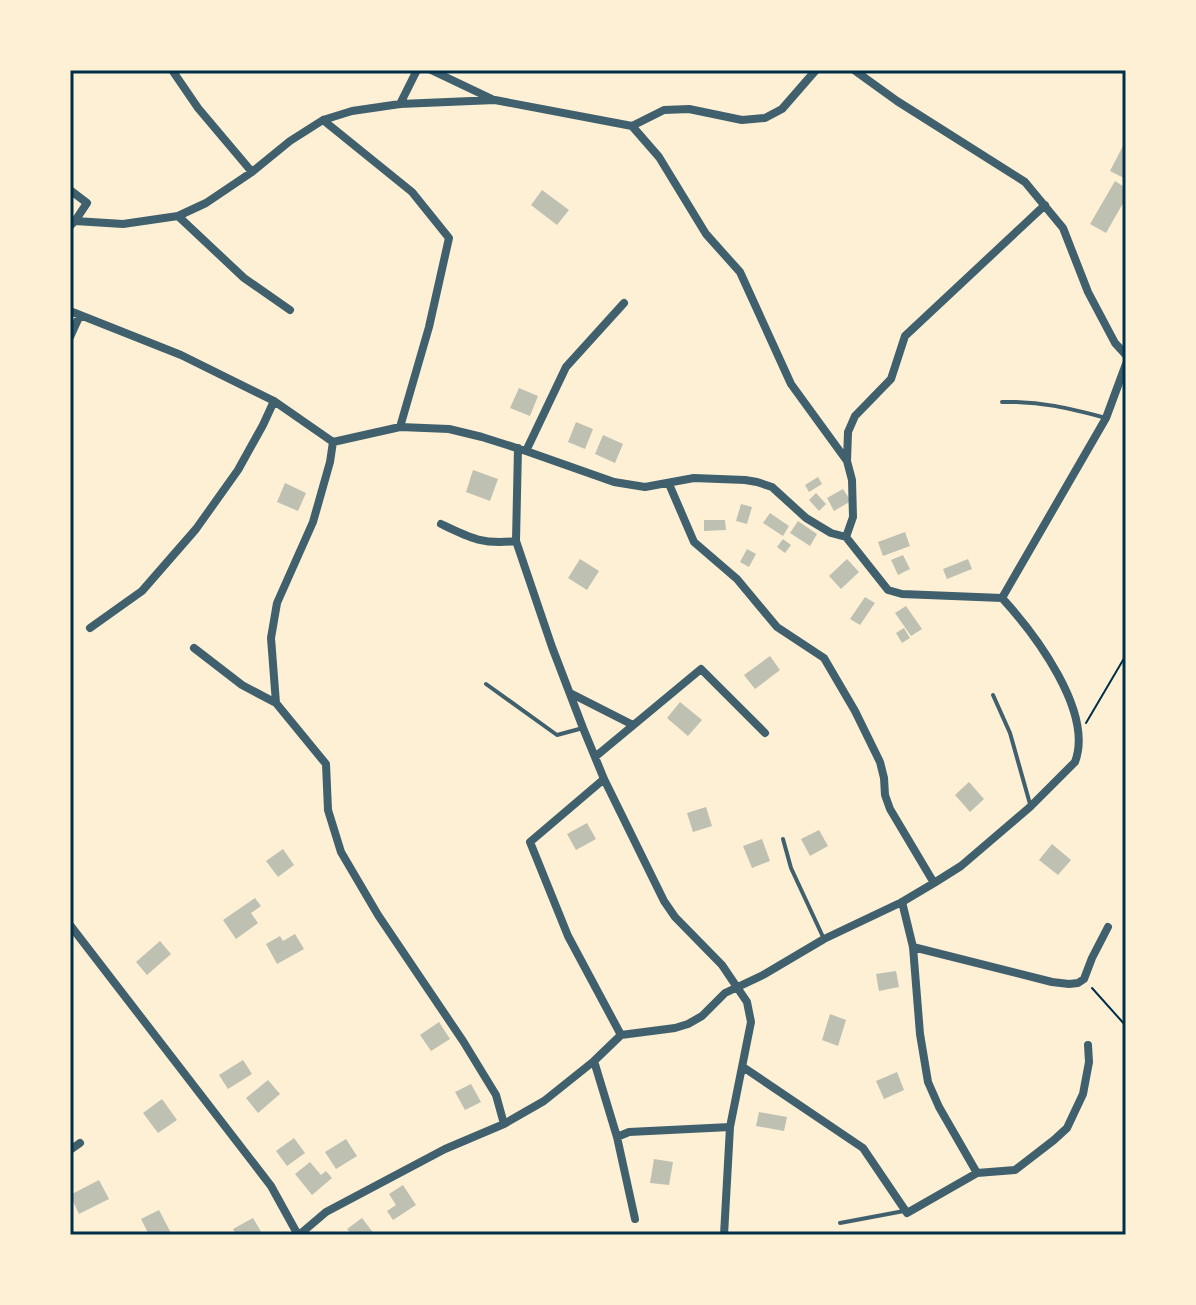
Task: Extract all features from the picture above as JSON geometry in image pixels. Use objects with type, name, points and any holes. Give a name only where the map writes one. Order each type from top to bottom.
[{"type":"street","points":[[172,70],[198,108],[252,172]]},
{"type":"street","points":[[400,104],[417,70]]},
{"type":"street","points":[[431,70],[495,100]]},
{"type":"street","points":[[72,224],[123,224],[178,216],[206,203],[323,120],[352,111],[400,104],[495,100],[632,126],[664,110],[689,109],[742,120],[765,118],[782,109],[816,70]]},
{"type":"street","points":[[854,70],[1025,182],[1063,228],[1088,292],[1115,343],[1126,355]]},
{"type":"street","points":[[323,120],[412,192],[449,238],[429,327],[400,427]]},
{"type":"street","points":[[632,126],[659,157],[706,234],[740,272],[791,384],[847,461]]},
{"type":"street","points":[[70,190],[87,203],[72,224]]},
{"type":"street","points":[[846,537],[853,517],[852,480],[847,461],[848,432],[855,416],[891,379],[905,336],[1045,205]]},
{"type":"street","points":[[178,216],[244,278],[290,310]]},
{"type":"street","points":[[624,303],[566,367],[522,450],[516,541],[583,728],[604,779],[664,901],[675,917],[722,965],[747,1002],[751,1022],[730,1127],[724,1235]]},
{"type":"street","points":[[70,311],[181,355],[274,401],[333,442],[400,427],[449,429],[482,437],[614,482],[645,487],[694,478],[745,480],[772,487],[806,518],[831,533],[846,537],[888,590],[902,594],[1002,598],[1025,623],[1063,685],[1073,708],[1079,735],[1079,753],[1075,762],[1030,807],[961,866],[902,902],[824,939],[725,993],[702,1016],[688,1024],[621,1035],[544,1101],[326,1212],[298,1235],[271,1186],[70,925]]},
{"type":"street","points":[[70,337],[80,315]]},
{"type":"street","points":[[1002,598],[1106,418],[1126,364]]},
{"type":"street","points":[[90,628],[142,591],[196,529],[238,470],[274,401]]},
{"type":"street","points":[[276,703],[271,638],[277,603],[313,522],[333,442]]},
{"type":"street","points":[[669,484],[694,542],[737,579],[777,627],[824,658],[880,762],[890,809],[934,883]]},
{"type":"street","points":[[441,524],[481,542],[516,541]]},
{"type":"street","points":[[194,648],[242,685],[276,703],[326,764],[328,810],[341,852],[378,915],[496,1095],[504,1124]]},
{"type":"street","points":[[595,757],[701,669],[765,733]]},
{"type":"street","points":[[570,693],[633,725]]},
{"type":"street","points":[[604,779],[530,842],[568,936],[621,1035]]},
{"type":"street","points":[[902,902],[913,947],[920,1034],[928,1082],[977,1173]]},
{"type":"street","points":[[913,947],[1069,984],[1084,979],[1108,927]]},
{"type":"street","points":[[743,1067],[863,1148],[907,1213],[977,1173],[1015,1170],[1067,1128],[1085,1085],[1088,1045]]},
{"type":"street","points":[[594,1061],[617,1137],[635,1219]]},
{"type":"street","points":[[617,1137],[629,1132],[730,1127]]},
{"type":"street","points":[[70,1150],[80,1143]]},
{"type":"lane","points":[[1002,402],[1065,406],[1106,418]]},
{"type":"lane","points":[[486,684],[557,735],[583,728]]},
{"type":"lane","points":[[993,695],[1010,733],[1030,807]]},
{"type":"lane","points":[[783,839],[791,868],[824,939]]},
{"type":"lane","points":[[840,1223],[905,1210]]},
{"type":"path","points":[[1079,735],[1126,655]]},
{"type":"path","points":[[1084,979],[1126,1026]]},
{"type":"building","points":[[1126,140],[1126,179],[1110,171]]},
{"type":"building","points":[[1115,181],[1126,188],[1126,198],[1106,233],[1090,224]]},
{"type":"building","points":[[542,190],[569,210],[557,225],[531,205]]},
{"type":"building","points":[[519,388],[538,396],[530,416],[510,408]]},
{"type":"building","points":[[576,422],[593,429],[585,449],[568,442]]},
{"type":"building","points":[[603,435],[623,444],[615,463],[595,454]]},
{"type":"building","points":[[473,470],[498,479],[490,501],[466,492]]},
{"type":"building","points":[[818,477],[822,484],[809,492],[805,485]]},
{"type":"building","points":[[285,483],[306,493],[298,511],[277,502]]},
{"type":"building","points":[[843,489],[851,501],[834,511],[827,498]]},
{"type":"building","points":[[816,493],[826,504],[819,511],[809,500]]},
{"type":"building","points":[[741,504],[752,507],[747,524],[736,521]]},
{"type":"building","points":[[770,513],[789,526],[783,536],[763,523]]},
{"type":"building","points":[[704,520],[725,520],[726,530],[704,531]]},
{"type":"building","points":[[798,521],[817,534],[810,546],[790,533]]},
{"type":"building","points":[[905,532],[910,546],[883,556],[878,542]]},
{"type":"building","points":[[783,539],[791,545],[785,553],[777,547]]},
{"type":"building","points":[[747,549],[756,554],[749,567],[740,562]]},
{"type":"building","points":[[903,555],[910,569],[898,575],[891,560]]},
{"type":"building","points":[[580,559],[599,571],[587,590],[568,578]]},
{"type":"building","points":[[847,559],[859,572],[841,589],[829,576]]},
{"type":"building","points":[[968,559],[972,569],[947,579],[943,569]]},
{"type":"building","points":[[865,597],[875,603],[860,625],[850,619]]},
{"type":"building","points":[[906,606],[922,629],[911,636],[895,613]]},
{"type":"building","points":[[904,628],[910,638],[902,643],[896,633]]},
{"type":"building","points":[[770,656],[780,670],[755,689],[744,675]]},
{"type":"building","points":[[680,702],[702,720],[688,736],[667,718]]},
{"type":"building","points":[[969,782],[984,799],[970,812],[955,795]]},
{"type":"building","points":[[706,807],[712,826],[693,832],[687,813]]},
{"type":"building","points":[[587,823],[596,839],[576,850],[567,834]]},
{"type":"building","points":[[819,830],[828,846],[810,856],[801,839]]},
{"type":"building","points":[[762,839],[770,861],[752,868],[743,846]]},
{"type":"building","points":[[1052,844],[1071,860],[1058,875],[1039,860]]},
{"type":"building","points":[[283,849],[294,865],[278,877],[266,861]]},
{"type":"building","points":[[255,898],[261,906],[251,913],[258,923],[236,939],[223,920]]},
{"type":"building","points":[[295,934],[304,949],[277,964],[266,944],[280,936],[283,941]]},
{"type":"building","points":[[160,941],[171,954],[147,975],[136,962]]},
{"type":"building","points":[[896,971],[899,987],[879,991],[876,974]]},
{"type":"building","points":[[830,1014],[846,1020],[838,1046],[822,1040]]},
{"type":"building","points":[[439,1022],[450,1039],[431,1051],[420,1035]]},
{"type":"building","points":[[243,1060],[252,1074],[228,1089],[219,1075]]},
{"type":"building","points":[[897,1072],[904,1090],[884,1099],[876,1081]]},
{"type":"building","points":[[268,1080],[280,1094],[258,1113],[246,1098]]},
{"type":"building","points":[[471,1084],[481,1102],[465,1110],[455,1092]]},
{"type":"building","points":[[162,1099],[177,1120],[158,1133],[143,1113]]},
{"type":"building","points":[[759,1112],[787,1117],[784,1131],[756,1126]]},
{"type":"building","points":[[294,1138],[305,1153],[287,1166],[276,1151]]},
{"type":"building","points":[[346,1139],[357,1156],[336,1169],[325,1152]]},
{"type":"building","points":[[654,1159],[673,1162],[669,1185],[650,1183]]},
{"type":"building","points":[[310,1162],[321,1175],[326,1171],[332,1178],[312,1195],[295,1174]]},
{"type":"building","points":[[99,1180],[109,1199],[79,1214],[70,1195]]},
{"type":"building","points":[[403,1185],[416,1205],[393,1220],[387,1211],[396,1205],[389,1194]]},
{"type":"building","points":[[159,1210],[172,1235],[149,1235],[141,1219]]},
{"type":"building","points":[[253,1218],[263,1235],[236,1235],[233,1229]]},
{"type":"building","points":[[362,1218],[375,1235],[352,1235],[347,1229]]}]
